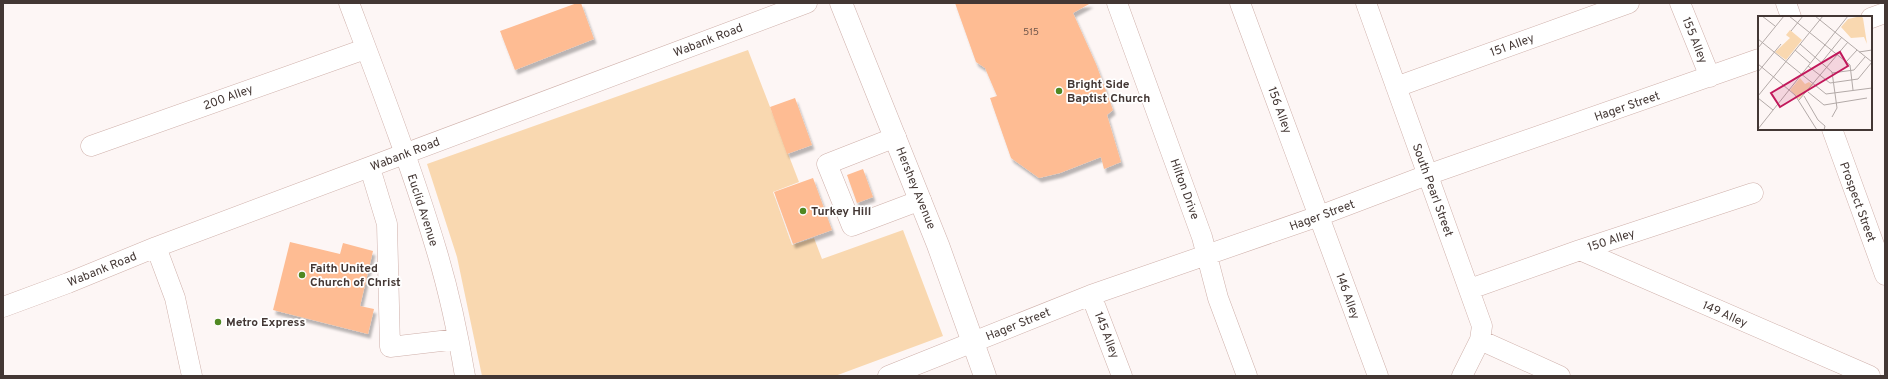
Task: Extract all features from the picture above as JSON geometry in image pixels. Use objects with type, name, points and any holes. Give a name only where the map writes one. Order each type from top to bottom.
[{"type":"main road","name":"Hershey Avenue","points":[[841,3],[921,200],[985,376]]},
{"type":"street","name":"Euclid Avenue","points":[[349,3],[405,155],[437,252],[458,338],[465,376]]},
{"type":"street","name":"Wabank Road","points":[[3,307],[68,283],[156,247],[405,155],[807,3]]},
{"type":"street","name":"Hilton Drive","points":[[1117,3],[1202,237],[1218,298],[1247,376]]},
{"type":"street","name":"156 Alley","points":[[1240,3],[1319,216]]},
{"type":"street","name":"South Pearl Street","points":[[1366,3],[1427,175],[1470,289],[1482,326],[1480,340],[1462,376]]},
{"type":"street","name":"151 Alley","points":[[1396,87],[1629,3]]},
{"type":"street","name":"155 Alley","points":[[1680,3],[1710,77]]},
{"type":"street","points":[[1786,3],[1791,16]]},
{"type":"street","points":[[1872,18],[1885,13]]},
{"type":"street","name":"200 Alley","points":[[91,146],[365,49]]},
{"type":"street","name":"Hager Street","points":[[888,376],[1091,294],[1207,256],[1427,175],[1758,59]]},
{"type":"street","name":"Prospect Street","points":[[1832,130],[1885,275]]},
{"type":"street","points":[[896,137],[827,164],[852,226],[921,200]]},
{"type":"street","points":[[370,168],[387,224],[390,347],[458,338]]},
{"type":"street","name":"150 Alley","points":[[1470,289],[1580,250],[1753,193]]},
{"type":"street","name":"146 Alley","points":[[1319,216],[1378,376]]},
{"type":"street","points":[[156,247],[175,298],[192,376]]},
{"type":"street","name":"149 Alley","points":[[1580,250],[1870,376]]},
{"type":"street","name":"145 Alley","points":[[1091,294],[1122,376]]},
{"type":"street","points":[[1480,340],[1560,376]]},
{"type":"shaded area","points":[[748,50],[799,182],[773,192],[792,245],[814,238],[822,259],[903,230],[943,336],[835,376],[482,376],[457,257],[427,164]]},
{"type":"building","points":[[577,3],[581,3],[594,39],[515,70],[500,31]]},
{"type":"building","name":"Bright Side Baptist Church","points":[[955,3],[1091,3],[1073,13],[1096,64],[1113,110],[1107,115],[1121,162],[1104,169],[1101,157],[1060,173],[1039,178],[1011,158],[990,98],[997,96],[985,68],[976,62]]},
{"type":"building","points":[[795,98],[812,145],[787,154],[770,107]]},
{"type":"building","name":"Turkey Hill","points":[[863,169],[873,197],[857,203],[847,175]]},
{"type":"building","name":"Turkey Hill","points":[[813,178],[832,230],[793,244],[774,192]]},
{"type":"building","name":"Faith United Church of Christ","points":[[290,242],[340,254],[343,243],[373,251],[360,306],[374,309],[368,334],[273,310]]},
{"type":"place","name":"Bright Side Baptist Church","points":[[1059,91]]},
{"type":"place","name":"Turkey Hill","points":[[803,211]]},
{"type":"place","name":"Faith United Church of Christ","points":[[302,275]]},
{"type":"place","name":"Metro Express","points":[[218,322]]}]
